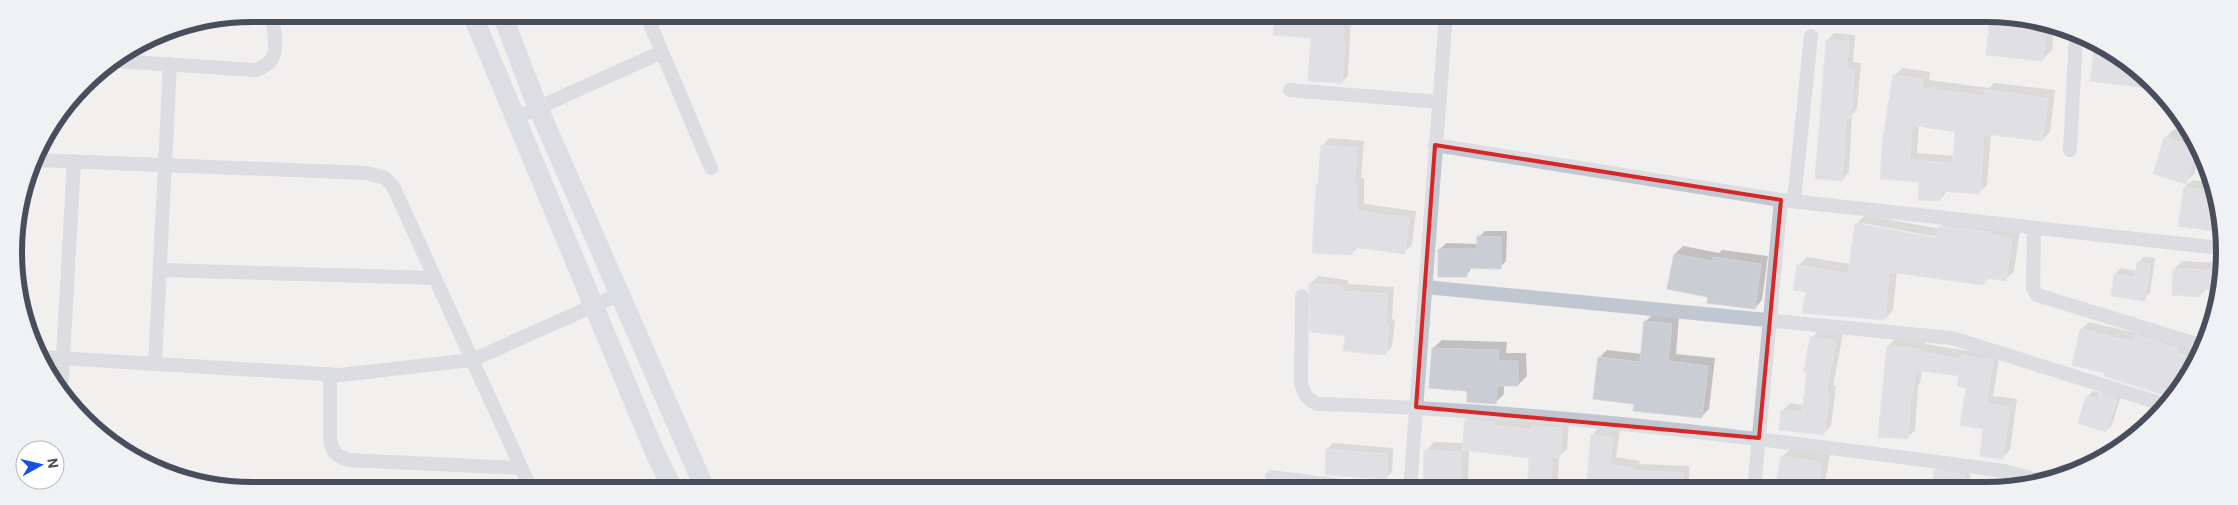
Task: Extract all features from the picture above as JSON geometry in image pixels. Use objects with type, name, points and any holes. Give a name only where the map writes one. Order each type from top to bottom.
[{"type":"street","points":[[124,62],[255,70],[264,68],[272,62],[274,53],[272,22]]},
{"type":"street","points":[[475,22],[656,455],[670,482]]},
{"type":"street","points":[[505,22],[538,107],[702,482]]},
{"type":"street","points":[[649,22],[711,168]]},
{"type":"street","points":[[1411,482],[1445,22]]},
{"type":"street","points":[[1755,482],[1769,321],[1811,36]]},
{"type":"street","points":[[2070,150],[2076,41]]},
{"type":"street","points":[[515,118],[662,52]]},
{"type":"street","points":[[155,364],[170,64]]},
{"type":"street","points":[[1290,90],[1439,102]]},
{"type":"street","points":[[1435,145],[1787,200],[2216,248]]},
{"type":"street","points":[[42,160],[377,174],[386,178],[393,186],[528,482]]},
{"type":"street","points":[[62,381],[74,161]]},
{"type":"street","points":[[2034,228],[2033,288],[2037,295],[2197,344]]},
{"type":"street","points":[[160,270],[435,278]]},
{"type":"street","points":[[1425,287],[1952,338],[2159,403]]},
{"type":"street","points":[[47,356],[330,374],[360,374],[472,360],[620,294]]},
{"type":"street","points":[[1302,296],[1301,383],[1304,394],[1310,401],[1318,404],[1416,407],[1759,438],[2004,471],[2029,478]]},
{"type":"street","points":[[330,374],[330,441],[333,451],[338,457],[348,460],[521,468]]},
{"type":"street","points":[[1272,477],[1310,482]]},
{"type":"highlighted area","points":[[1435,145],[1781,200],[1759,438],[1416,407]]},
{"type":"building","points":[[1274,22],[1344,22],[1342,45],[1345,45],[1342,83],[1308,81],[1311,38],[1273,35]]},
{"type":"building","points":[[1990,22],[2016,24],[2046,31],[2043,61],[1986,55]]},
{"type":"building","points":[[1826,40],[1849,41],[1847,69],[1854,70],[1851,118],[1846,118],[1842,181],[1815,179]]},
{"type":"building","points":[[2094,51],[2097,51],[2126,70],[2146,88],[2090,81]]},
{"type":"building","points":[[1893,75],[1923,79],[1922,88],[1984,96],[1985,90],[2048,98],[2042,141],[1984,134],[1980,194],[1941,191],[1940,201],[1918,200],[1919,182],[1880,179],[1883,137]],"holes":[[[1912,125],[1955,132],[1953,163],[1910,160]]]},
{"type":"building","points":[[2164,137],[2189,145],[2194,156],[2186,184],[2153,174]]},
{"type":"building","points":[[1321,145],[1357,148],[1354,185],[1357,185],[1357,211],[1409,218],[1405,254],[1352,247],[1352,255],[1312,253],[1316,184],[1318,184]]},
{"type":"building","points":[[2184,187],[2207,190],[2215,231],[2178,226]]},
{"type":"building","points":[[1855,223],[1937,238],[1939,226],[1991,232],[1990,235],[2012,239],[2006,281],[1985,278],[1984,285],[1889,272],[1885,320],[1802,313],[1806,292],[1793,290],[1797,265],[1848,274]]},
{"type":"building","points":[[1477,236],[1501,237],[1501,269],[1467,268],[1467,277],[1438,277],[1438,249],[1477,249]]},
{"type":"building","points":[[1674,254],[1713,261],[1713,257],[1761,264],[1755,309],[1707,303],[1708,297],[1667,289]]},
{"type":"building","points":[[2137,262],[2150,264],[2145,301],[2111,296],[2114,274],[2135,277]]},
{"type":"building","points":[[2173,268],[2215,271],[2213,290],[2201,288],[2200,297],[2172,295]]},
{"type":"building","points":[[1309,283],[1342,286],[1341,291],[1387,294],[1386,326],[1388,326],[1386,355],[1343,351],[1345,336],[1310,332]]},
{"type":"building","points":[[1644,321],[1672,324],[1668,361],[1708,366],[1702,418],[1633,411],[1634,404],[1593,399],[1598,357],[1640,362]]},
{"type":"building","points":[[2080,329],[2134,342],[2136,335],[2178,348],[2177,353],[2191,357],[2170,391],[2166,390],[2164,395],[2104,376],[2105,373],[2072,365]]},
{"type":"building","points":[[1810,337],[1836,341],[1826,394],[1829,394],[1824,435],[1779,430],[1781,410],[1802,412],[1807,372],[1804,372]]},
{"type":"building","points":[[1887,346],[1918,349],[1918,351],[1962,359],[1962,355],[1994,360],[1986,403],[2010,407],[2003,459],[1980,456],[1983,429],[1960,425],[1966,388],[1957,386],[1959,376],[1916,370],[1913,392],[1911,392],[1908,439],[1878,437]]},
{"type":"building","points":[[1432,348],[1499,350],[1498,361],[1518,361],[1518,386],[1497,386],[1496,404],[1467,402],[1467,391],[1429,388]]},
{"type":"building","points":[[2099,393],[2117,399],[2106,432],[2078,423],[2086,396],[2097,399]]},
{"type":"building","points":[[1465,420],[1494,422],[1494,425],[1532,430],[1532,426],[1562,428],[1560,458],[1552,457],[1551,482],[1527,482],[1529,458],[1462,450]]},
{"type":"building","points":[[1591,434],[1613,438],[1609,464],[1633,468],[1633,470],[1683,473],[1683,482],[1587,482]]},
{"type":"building","points":[[1326,449],[1387,454],[1387,479],[1325,475]]},
{"type":"building","points":[[1424,450],[1461,452],[1460,482],[1423,482]]},
{"type":"building","points":[[1781,456],[1822,463],[1818,482],[1776,482]]},
{"type":"building","points":[[1934,470],[1965,475],[1964,482],[1933,482]]}]
